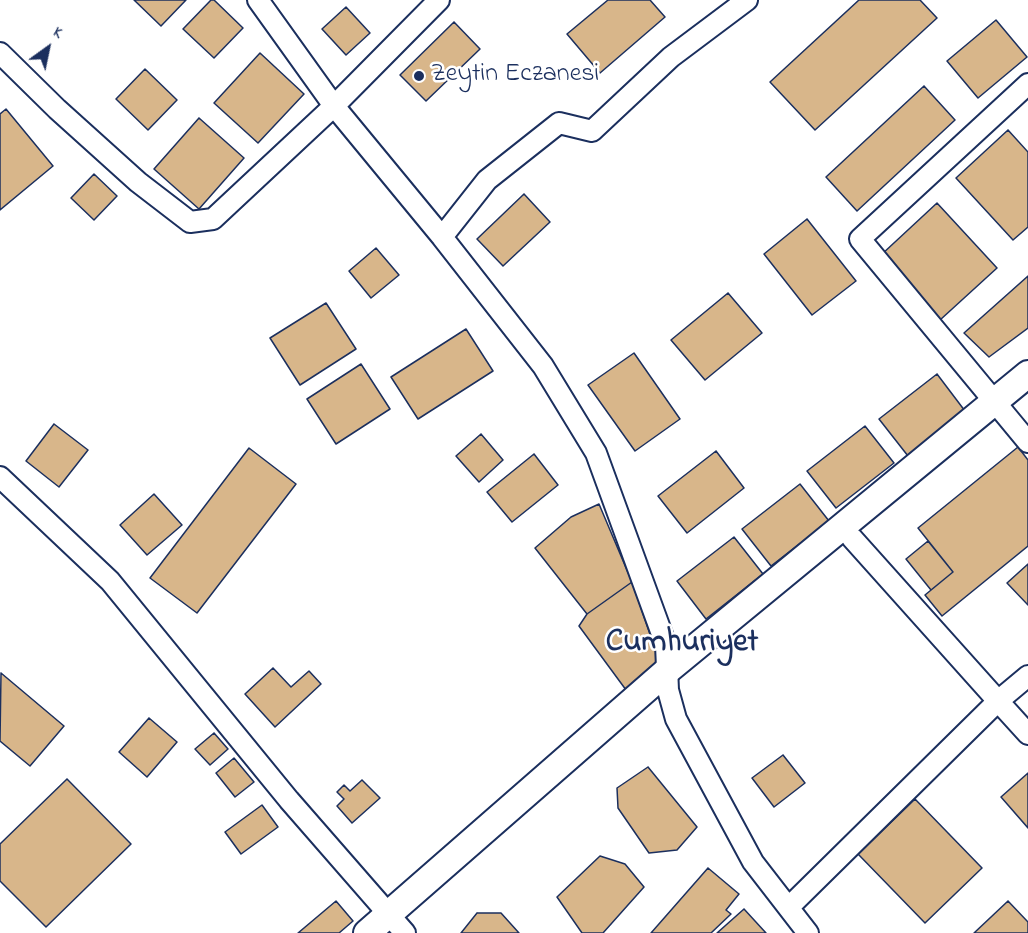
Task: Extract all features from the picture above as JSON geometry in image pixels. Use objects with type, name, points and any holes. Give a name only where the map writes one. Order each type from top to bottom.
[{"type":"street","points":[[258,0],[334,106],[442,237],[543,366],[596,453],[666,645],[668,680],[676,719],[753,862],[808,933]]},
{"type":"street","points":[[0,53],[57,109],[138,182],[190,222],[213,219],[334,106],[439,0]]},
{"type":"street","points":[[442,237],[487,180],[559,123],[592,131],[671,57],[747,0]]},
{"type":"street","points":[[1028,84],[860,239],[1028,442]]},
{"type":"street","points":[[668,680],[852,538],[998,407],[1028,374]]},
{"type":"street","points":[[367,933],[396,927],[668,680],[998,407],[1028,392]]},
{"type":"street","points":[[0,477],[110,581],[396,927]]},
{"type":"street","points":[[852,538],[1028,734]]},
{"type":"street","points":[[789,907],[998,701],[1028,676]]},
{"type":"building","points":[[134,0],[186,0],[161,26]]},
{"type":"building","points":[[211,0],[214,0],[243,28],[214,58],[183,29]]},
{"type":"building","points":[[608,0],[650,0],[665,17],[600,73],[567,34]]},
{"type":"building","points":[[859,0],[920,0],[937,18],[815,130],[770,82]]},
{"type":"building","points":[[346,7],[370,33],[346,55],[322,29]]},
{"type":"building","points":[[996,20],[1027,57],[978,98],[947,61]]},
{"type":"building","points":[[454,22],[480,49],[426,101],[400,75]]},
{"type":"building","points":[[260,53],[304,94],[258,143],[214,103]]},
{"type":"building","points":[[145,69],[177,100],[148,130],[116,99]]},
{"type":"building","points":[[924,86],[955,120],[857,211],[826,177]]},
{"type":"building","points":[[6,109],[53,166],[0,210],[0,114]]},
{"type":"building","points":[[199,118],[244,158],[199,209],[154,169]]},
{"type":"building","points":[[1008,130],[1028,152],[1028,227],[1013,240],[956,178]]},
{"type":"building","points":[[94,174],[117,196],[94,220],[71,198]]},
{"type":"building","points":[[524,194],[550,222],[503,266],[477,239]]},
{"type":"building","points":[[937,203],[997,268],[940,320],[881,255]]},
{"type":"building","points":[[807,219],[856,281],[812,315],[764,254]]},
{"type":"building","points":[[376,248],[399,275],[371,298],[349,271]]},
{"type":"building","points":[[1028,276],[1028,328],[989,357],[964,333]]},
{"type":"building","points":[[728,293],[762,333],[705,380],[671,340]]},
{"type":"building","points":[[326,303],[356,349],[300,385],[270,338]]},
{"type":"building","points":[[466,329],[493,371],[418,419],[391,377]]},
{"type":"building","points":[[634,353],[680,419],[635,451],[588,385]]},
{"type":"building","points":[[361,364],[390,409],[336,444],[307,399]]},
{"type":"building","points":[[937,374],[965,411],[908,456],[879,419]]},
{"type":"building","points":[[54,424],[88,450],[59,487],[26,461]]},
{"type":"building","points":[[865,426],[894,463],[836,508],[807,471]]},
{"type":"building","points":[[481,434],[503,460],[479,482],[456,456]]},
{"type":"building","points":[[1018,447],[1028,460],[1028,546],[942,616],[925,595],[953,572],[918,528]]},
{"type":"building","points":[[249,448],[296,484],[197,613],[150,578]]},
{"type":"building","points":[[716,451],[744,488],[687,533],[658,496]]},
{"type":"building","points":[[534,454],[558,485],[512,522],[487,492]]},
{"type":"building","points":[[800,484],[829,521],[771,566],[742,529]]},
{"type":"building","points":[[154,494],[182,525],[147,555],[120,525]]},
{"type":"building","points":[[599,504],[632,582],[587,614],[535,548],[571,517]]},
{"type":"building","points":[[734,537],[763,574],[706,619],[677,581]]},
{"type":"building","points":[[928,541],[953,572],[931,590],[906,559]]},
{"type":"building","points":[[1028,564],[1028,605],[1007,583]]},
{"type":"building","points":[[632,582],[661,666],[629,694],[579,626],[587,614]]},
{"type":"building","points":[[273,668],[291,687],[309,671],[321,684],[275,727],[245,694]]},
{"type":"building","points":[[1,673],[64,726],[30,766],[0,741]]},
{"type":"building","points":[[149,718],[177,742],[147,777],[119,752]]},
{"type":"building","points":[[214,733],[228,749],[210,765],[195,749]]},
{"type":"building","points":[[783,755],[805,783],[774,807],[752,778]]},
{"type":"building","points":[[234,758],[254,782],[235,797],[216,773]]},
{"type":"building","points":[[648,767],[697,827],[677,850],[649,853],[618,808],[617,788]]},
{"type":"building","points":[[1028,773],[1028,828],[1001,797]]},
{"type":"building","points":[[67,779],[131,844],[46,927],[0,881],[0,844]]},
{"type":"building","points":[[362,780],[380,798],[352,823],[337,806],[344,799],[337,792],[344,785],[350,791]]},
{"type":"building","points":[[915,799],[982,868],[925,923],[858,854]]},
{"type":"building","points":[[262,805],[278,827],[241,854],[225,832]]},
{"type":"building","points":[[600,856],[625,864],[644,887],[603,933],[582,933],[557,897]]},
{"type":"building","points":[[708,868],[739,894],[726,910],[731,914],[711,933],[651,933]]},
{"type":"building","points":[[336,901],[353,921],[339,933],[298,933]]},
{"type":"building","points":[[1008,901],[1028,922],[1028,933],[974,933]]},
{"type":"building","points":[[744,909],[766,933],[717,933]]},
{"type":"building","points":[[477,913],[501,913],[519,933],[461,933]]},
{"type":"place","name":"Zeytin Eczanesi","points":[[419,76]]},
{"type":"district","name":"Cumhuriyet","points":[[682,645]]}]
